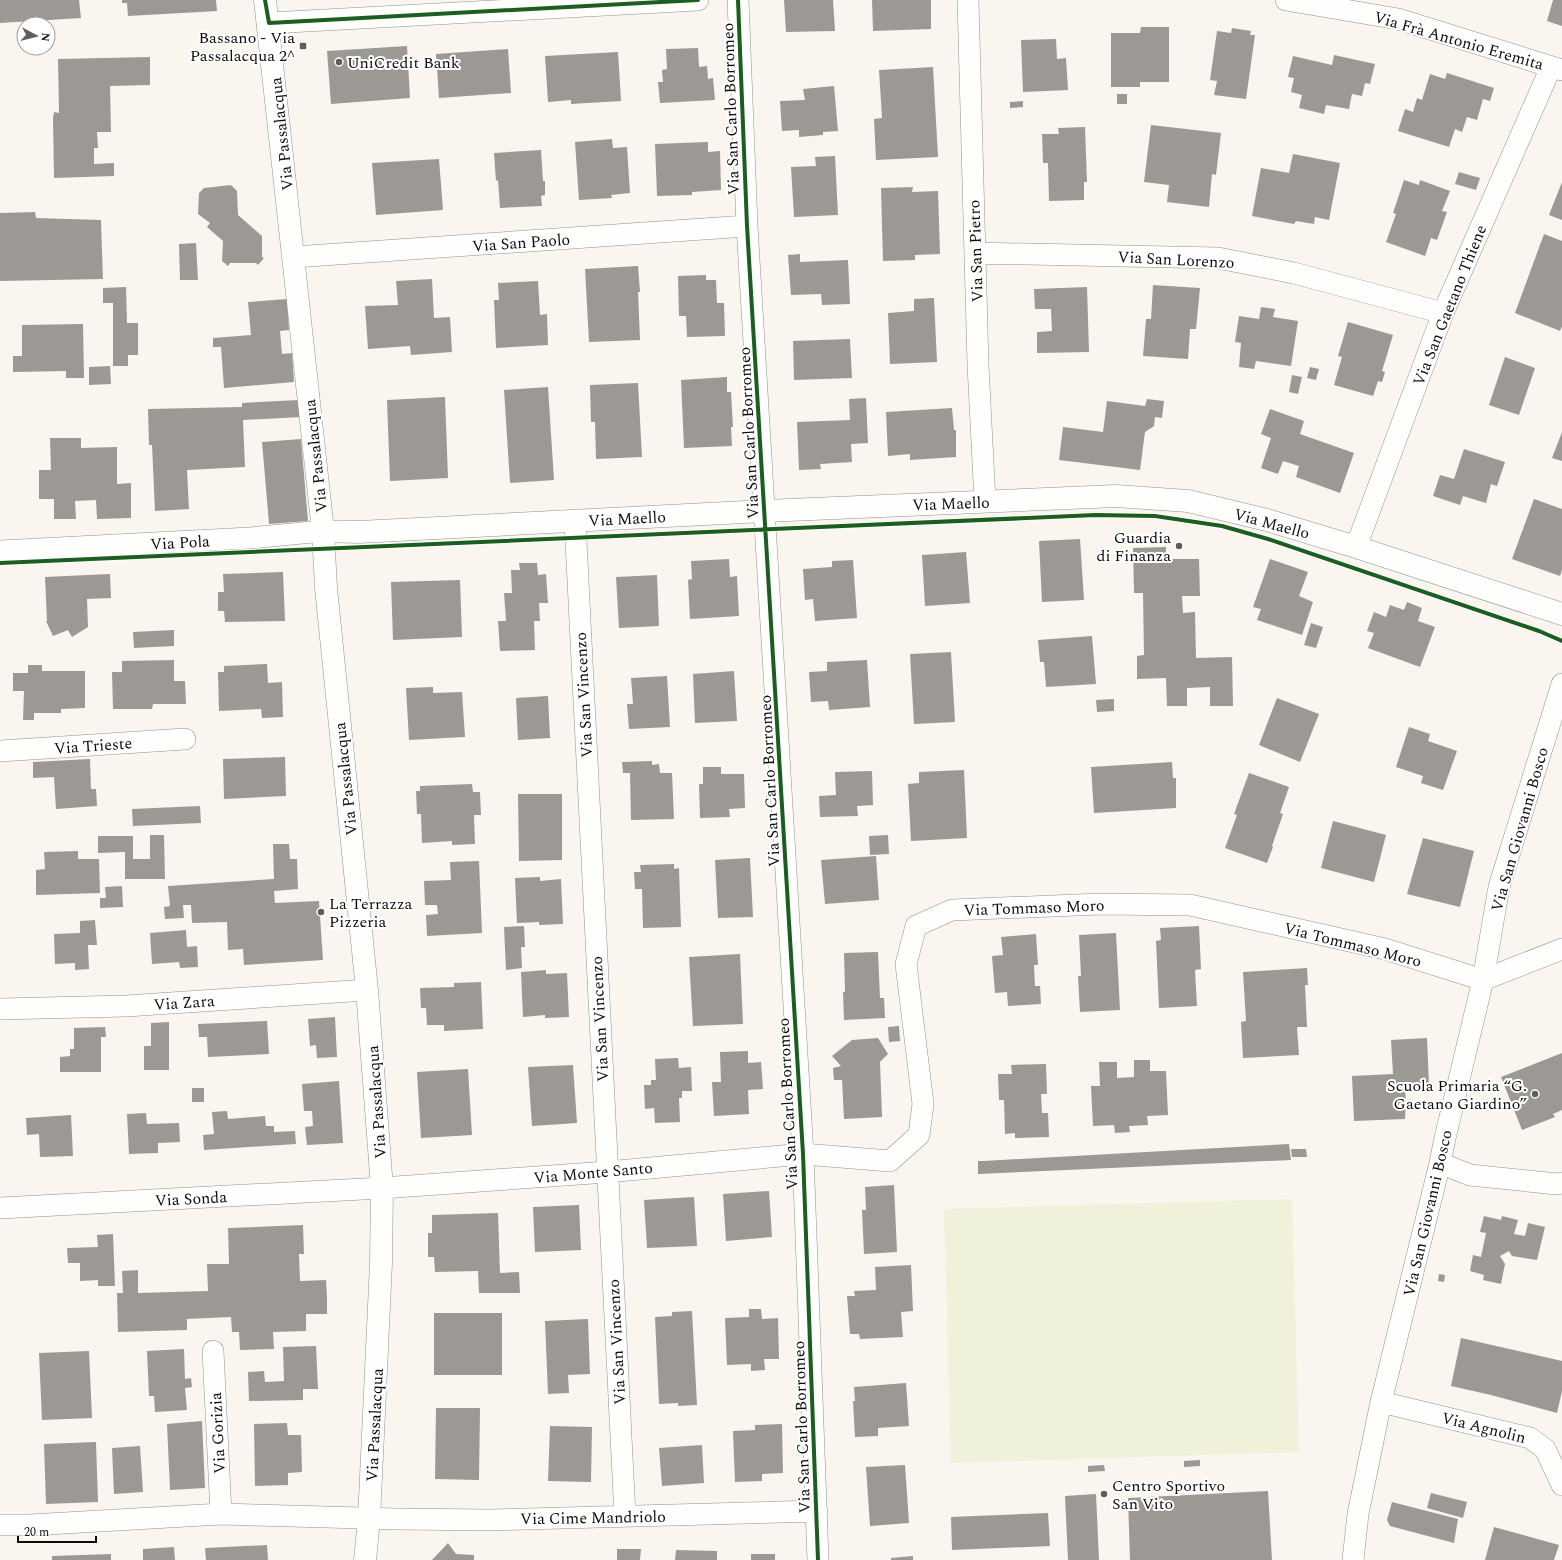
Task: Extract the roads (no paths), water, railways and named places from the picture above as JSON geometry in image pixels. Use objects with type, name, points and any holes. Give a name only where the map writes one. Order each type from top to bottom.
[{"type":"street","name":"Via Passalacqua","points":[[265,0],[269,24],[323,531],[326,588],[367,990],[382,1188],[381,1270],[369,1519],[365,1560]]},
{"type":"street","points":[[269,24],[698,0]]},
{"type":"street","name":"Via San Carlo Borromeo","points":[[738,0],[747,226],[803,1154],[818,1560]]},
{"type":"street","name":"Via San Pietro","points":[[968,0],[974,253],[985,501]]},
{"type":"street","name":"Via Frà Antonio Eremita","points":[[1286,0],[1398,19],[1557,68]]},
{"type":"street","name":"Via San Gaetano Thiene","points":[[1356,547],[1443,313],[1557,68]]},
{"type":"street","name":"Via San Paolo","points":[[294,257],[747,226]]},
{"type":"street","name":"Via San Lorenzo","points":[[974,253],[1218,258],[1294,273],[1443,313]]},
{"type":"street","name":"Via Maello","points":[[323,531],[359,532],[765,511],[1116,496],[1188,501],[1267,520],[1356,547],[1562,614]]},
{"type":"street","name":"Via San Vincenzo","points":[[575,521],[625,1516]]},
{"type":"street","name":"Via Pola","points":[[0,551],[250,538],[323,531]]},
{"type":"street","name":"Via San Giovanni Bosco","points":[[1353,1560],[1358,1514],[1381,1402],[1483,980],[1499,887],[1562,684]]},
{"type":"street","name":"Via Trieste","points":[[0,751],[185,739]]},
{"type":"street","name":"Via Tommaso Moro","points":[[803,1154],[890,1161],[919,1135],[923,1104],[906,964],[916,926],[952,910],[1101,904],[1190,905],[1385,949],[1483,980]]},
{"type":"street","points":[[1483,980],[1562,949]]},
{"type":"street","name":"Via Zara","points":[[0,1009],[126,1006],[367,990]]},
{"type":"street","name":"Via Monte Santo","points":[[382,1188],[607,1172],[803,1154]]},
{"type":"street","points":[[1440,1163],[1470,1175],[1557,1184],[1562,1183]]},
{"type":"street","name":"Via Sonda","points":[[0,1208],[382,1188]]},
{"type":"street","name":"Via Gorizia","points":[[213,1351],[221,1514]]},
{"type":"street","name":"Via Agnolin","points":[[1381,1402],[1530,1438],[1545,1449],[1562,1485]]},
{"type":"street","name":"Via Cime Mandriolo","points":[[369,1519],[490,1520],[816,1511]]},
{"type":"street","points":[[0,1525],[30,1525],[221,1514],[369,1519]]},
{"type":"place","name":"Bassano - Via Passalacqua 2^","points":[[303,46]]},
{"type":"place","name":"UniCredit Bank","points":[[339,62]]},
{"type":"place","name":"Guardia di Finanza","points":[[1179,546]]},
{"type":"place","name":"La Terrazza Pizzeria","points":[[321,912]]},
{"type":"place","name":"Scuola Primaria “G. Gaetano Giardino”","points":[[1535,1094]]},
{"type":"place","name":"Centro Sportivo San Vito","points":[[1104,1494]]}]
